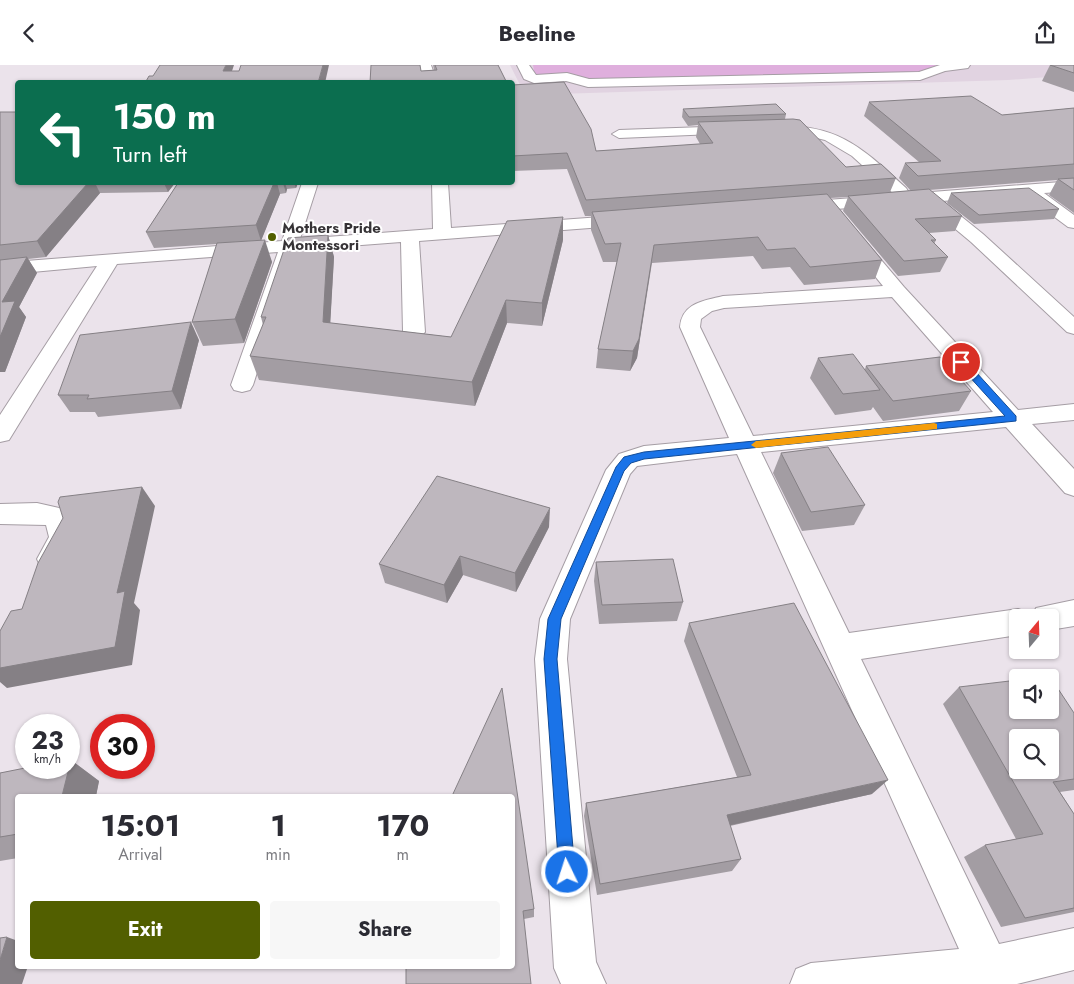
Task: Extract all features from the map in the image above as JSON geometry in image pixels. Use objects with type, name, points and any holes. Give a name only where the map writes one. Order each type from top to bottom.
[{"type":"street","points":[[425,65],[430,80]]},
{"type":"street","points":[[523,65],[528,77],[534,79],[567,77],[588,83],[920,76],[932,74],[943,68],[964,65]]},
{"type":"street","points":[[619,134],[789,128],[836,137],[849,145],[907,199]]},
{"type":"street","points":[[242,385],[309,185]]},
{"type":"street","points":[[440,185],[442,234]]},
{"type":"street","points":[[778,209],[1074,186]]},
{"type":"street","points":[[1029,190],[1074,223]]},
{"type":"street","points":[[927,197],[976,238],[1074,328]]},
{"type":"street","points":[[827,205],[898,291],[1074,486]]},
{"type":"street","points":[[0,269],[649,218]]},
{"type":"street","points":[[410,237],[414,332]]},
{"type":"street","points":[[136,257],[147,240]]},
{"type":"street","points":[[0,434],[110,260]]},
{"type":"street","points":[[898,291],[723,302],[705,307],[691,316],[690,327],[992,976]]},
{"type":"street","points":[[585,984],[574,968],[551,659],[554,619],[619,470],[628,460],[644,455],[1074,412]]},
{"type":"street","points":[[0,514],[37,513],[58,517],[63,537],[38,584]]},
{"type":"street","points":[[1059,615],[1074,613]]},
{"type":"street","points":[[840,648],[1009,623]]},
{"type":"street","points":[[811,984],[992,976],[1074,949]]},
{"type":"shaded area","points":[[510,65],[1074,65],[1074,75],[1008,80],[525,95]]},
{"type":"shaded area","points":[[533,65],[937,65],[920,74],[595,80],[573,75],[535,77]]},
{"type":"building","points":[[160,65],[226,65],[223,71],[239,71],[241,65],[323,65],[319,80],[147,80],[149,76],[153,76]]},
{"type":"building","points":[[371,65],[420,65],[421,71],[437,70],[435,65],[498,65],[506,80],[370,80]]},
{"type":"building","points":[[1050,65],[1074,65],[1074,73]]},
{"type":"building","points":[[564,82],[591,129],[596,151],[713,143],[698,122],[793,119],[800,120],[846,167],[881,164],[896,178],[586,200],[567,153],[515,156],[515,85]]},
{"type":"building","points":[[971,96],[1002,115],[1074,108],[1074,164],[918,176],[905,163],[941,161],[869,102]]},
{"type":"building","points":[[776,104],[786,114],[689,117],[683,109]]},
{"type":"building","points":[[0,112],[15,112],[15,185],[86,185],[37,241],[0,245]]},
{"type":"building","points":[[1074,178],[1074,190],[1058,179]]},
{"type":"building","points":[[177,185],[273,185],[256,225],[146,232]]},
{"type":"building","points":[[1029,188],[1059,209],[979,215],[951,193]]},
{"type":"building","points":[[929,189],[962,216],[915,219],[936,240],[931,240],[948,257],[904,261],[848,196]]},
{"type":"building","points":[[827,194],[882,260],[810,267],[795,248],[767,250],[758,237],[654,245],[639,339],[633,351],[598,349],[621,243],[605,244],[592,212]]},
{"type":"building","points":[[563,217],[542,303],[506,300],[472,382],[250,356],[266,317],[261,317],[288,238],[328,235],[323,322],[451,337],[507,221]]},
{"type":"building","points":[[265,240],[235,319],[192,322],[217,243]]},
{"type":"building","points":[[27,257],[2,302],[15,301],[0,337],[0,260]]},
{"type":"building","points":[[191,322],[172,391],[87,399],[89,395],[58,395],[80,335]]},
{"type":"building","points":[[853,354],[880,390],[843,394],[818,358]]},
{"type":"building","points":[[940,357],[971,391],[893,401],[866,366]]},
{"type":"building","points":[[828,447],[865,505],[811,512],[781,453]]},
{"type":"building","points":[[437,476],[550,508],[515,573],[460,556],[444,585],[379,564]]},
{"type":"building","points":[[142,487],[117,593],[125,591],[115,647],[0,668],[0,631],[11,611],[22,609],[38,563],[63,518],[58,502],[60,497]]},
{"type":"building","points":[[673,559],[683,602],[602,605],[596,562]]},
{"type":"building","points":[[794,603],[888,780],[727,815],[741,859],[600,884],[586,803],[751,775],[689,623]]},
{"type":"building","points":[[1009,681],[1009,719],[1059,719],[1059,690],[1074,713],[1074,779],[1053,782],[1074,814],[1074,908],[1025,918],[985,845],[1043,834],[1012,779],[1059,779],[1059,729],[1009,729],[1009,774],[959,687]]},
{"type":"building","points":[[502,688],[534,909],[523,911],[531,984],[406,984],[406,969],[515,969],[515,794],[453,794]]},
{"type":"building","points":[[15,770],[15,779],[66,779],[62,794],[15,794],[15,834],[0,837],[0,773]]},
{"type":"building","points":[[7,937],[0,960],[0,938]]},
{"type":"slow traffic","points":[[756,445],[934,427]]},
{"type":"place","name":"Mothers Pride Montessori","points":[[272,237]]},
{"type":"route","points":[[567,872],[551,659],[554,619],[619,470],[628,460],[644,455],[1012,419],[961,362]]}]
